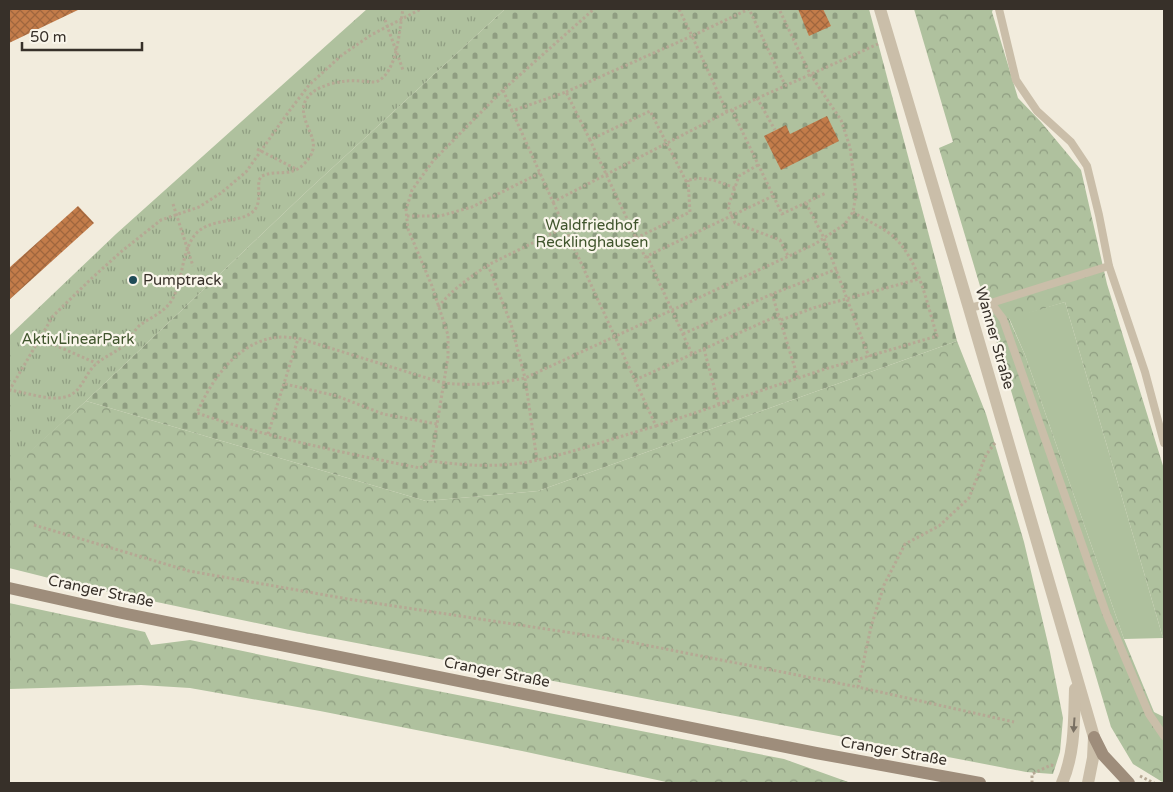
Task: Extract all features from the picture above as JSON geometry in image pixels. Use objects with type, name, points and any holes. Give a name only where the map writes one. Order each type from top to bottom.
[{"type":"main road","name":"Cranger Straße","points":[[9,588],[126,614],[974,783]]},
{"type":"main road","points":[[1094,737],[1103,755],[1129,783]]},
{"type":"street","name":"Wanner Straße","points":[[880,9],[1094,737],[1093,758],[1088,783]]},
{"type":"street","name":"Wanner Straße","points":[[1062,783],[1070,761],[1074,727],[1076,676]]},
{"type":"lane","points":[[999,9],[1016,80],[1037,111],[1071,142],[1087,166],[1109,266],[1145,372],[1164,443]]},
{"type":"lane","points":[[969,308],[991,303],[1109,266]]},
{"type":"lane","points":[[991,303],[1003,319],[1021,367],[1060,485],[1109,622],[1149,714],[1164,736]]},
{"type":"path","points":[[403,9],[401,19],[395,49],[391,66],[381,80],[376,82],[348,80],[336,82],[324,85],[313,92],[305,101],[303,108],[314,147],[306,162],[290,173],[262,176],[259,180],[258,205],[250,214],[206,226],[200,230],[188,247],[184,256],[181,278],[170,302],[162,312],[138,326],[124,346],[96,363],[78,389],[64,397],[51,398],[9,390],[54,316],[122,251],[161,220],[199,207],[221,193],[246,172],[287,114],[310,86],[342,55],[387,26],[401,19],[421,9]]},
{"type":"path","points":[[431,461],[448,357],[448,335],[432,286],[408,229],[406,210],[412,190],[432,161],[503,90],[594,9]]},
{"type":"path","points":[[679,9],[727,112]]},
{"type":"path","points":[[512,111],[566,92],[749,9],[786,85]]},
{"type":"path","points":[[779,9],[810,74],[841,120],[850,147],[856,194],[853,212],[845,224],[824,238],[788,256],[525,378],[489,385],[443,383],[298,339],[280,337],[255,344],[234,358],[216,377],[204,397],[198,413],[231,425],[420,468],[431,461],[463,466],[487,466],[537,460],[656,426],[798,378],[937,336],[918,278],[907,254],[895,238],[853,212]]},
{"type":"path","points":[[385,20],[403,70]]},
{"type":"path","points":[[553,202],[727,112],[889,40]]},
{"type":"path","points":[[503,90],[656,426]]},
{"type":"path","points":[[566,92],[645,257],[647,256],[692,354]]},
{"type":"path","points":[[757,98],[775,130]]},
{"type":"path","points":[[732,110],[782,214],[826,193]]},
{"type":"path","points":[[590,140],[650,111],[686,181],[700,177],[735,188]]},
{"type":"path","points":[[257,149],[296,169]]},
{"type":"path","points":[[758,165],[739,176],[728,207],[735,223],[780,240],[788,256]]},
{"type":"path","points":[[407,216],[440,216],[472,207],[540,173]]},
{"type":"path","points":[[636,238],[690,212],[688,180]]},
{"type":"path","points":[[647,256],[774,196]]},
{"type":"path","points":[[806,203],[824,238],[849,299],[869,357]]},
{"type":"path","points":[[173,204],[193,266]]},
{"type":"path","points":[[438,307],[464,280],[488,265],[565,227]]},
{"type":"path","points":[[488,265],[511,324],[525,378],[537,460]]},
{"type":"path","points":[[683,334],[772,294],[837,270]]},
{"type":"path","points":[[781,320],[813,308],[918,278]]},
{"type":"path","points":[[772,294],[798,378]]},
{"type":"path","points":[[635,380],[779,315]]},
{"type":"path","points":[[36,337],[96,363]]},
{"type":"path","points":[[268,434],[298,339]]},
{"type":"path","points":[[704,349],[719,405]]},
{"type":"path","points":[[285,384],[337,396],[383,414],[437,424]]},
{"type":"path","points":[[858,687],[871,627],[884,585],[905,544],[940,526],[969,498],[986,455],[992,445],[1006,434]]},
{"type":"path","points":[[34,525],[189,570],[348,600],[626,641],[858,687],[1014,722]]},
{"type":"green space","name":"AktivLinearPark","points":[[367,9],[505,9],[304,194],[86,401],[9,471],[9,336],[116,234]]},
{"type":"green space","name":"Waldfriedhof Recklinghausen","points":[[505,9],[869,9],[957,341],[538,491],[426,501],[86,401],[304,194]]},
{"type":"green space","points":[[914,9],[993,9],[992,12],[1018,98],[1041,122],[1081,170],[1107,284],[1164,469],[1164,638],[1065,302],[1009,319],[1025,355],[1124,639],[1154,712],[1164,717],[1164,783],[1133,764],[1111,727],[939,148],[953,142]]},
{"type":"green space","points":[[1065,302],[1163,638],[1124,639],[1025,355],[1009,318]]},
{"type":"green space","points":[[957,341],[986,414],[1024,542],[1050,652],[1063,718],[1060,752],[1053,774],[1026,772],[294,631],[81,586],[9,568],[9,470],[86,401],[426,501],[538,491]]},
{"type":"green space","points":[[9,603],[145,632],[151,645],[190,640],[376,679],[784,759],[851,783],[671,783],[320,711],[190,688],[141,685],[9,689]]},
{"type":"building","points":[[9,9],[80,9],[9,43]]},
{"type":"building","points":[[798,9],[823,9],[831,26],[809,36]]},
{"type":"building","points":[[827,116],[839,141],[781,170],[764,136],[786,125],[790,134]]},
{"type":"building","points":[[78,206],[94,223],[9,300],[9,268]]},
{"type":"place","name":"Pumptrack","points":[[133,280]]}]
